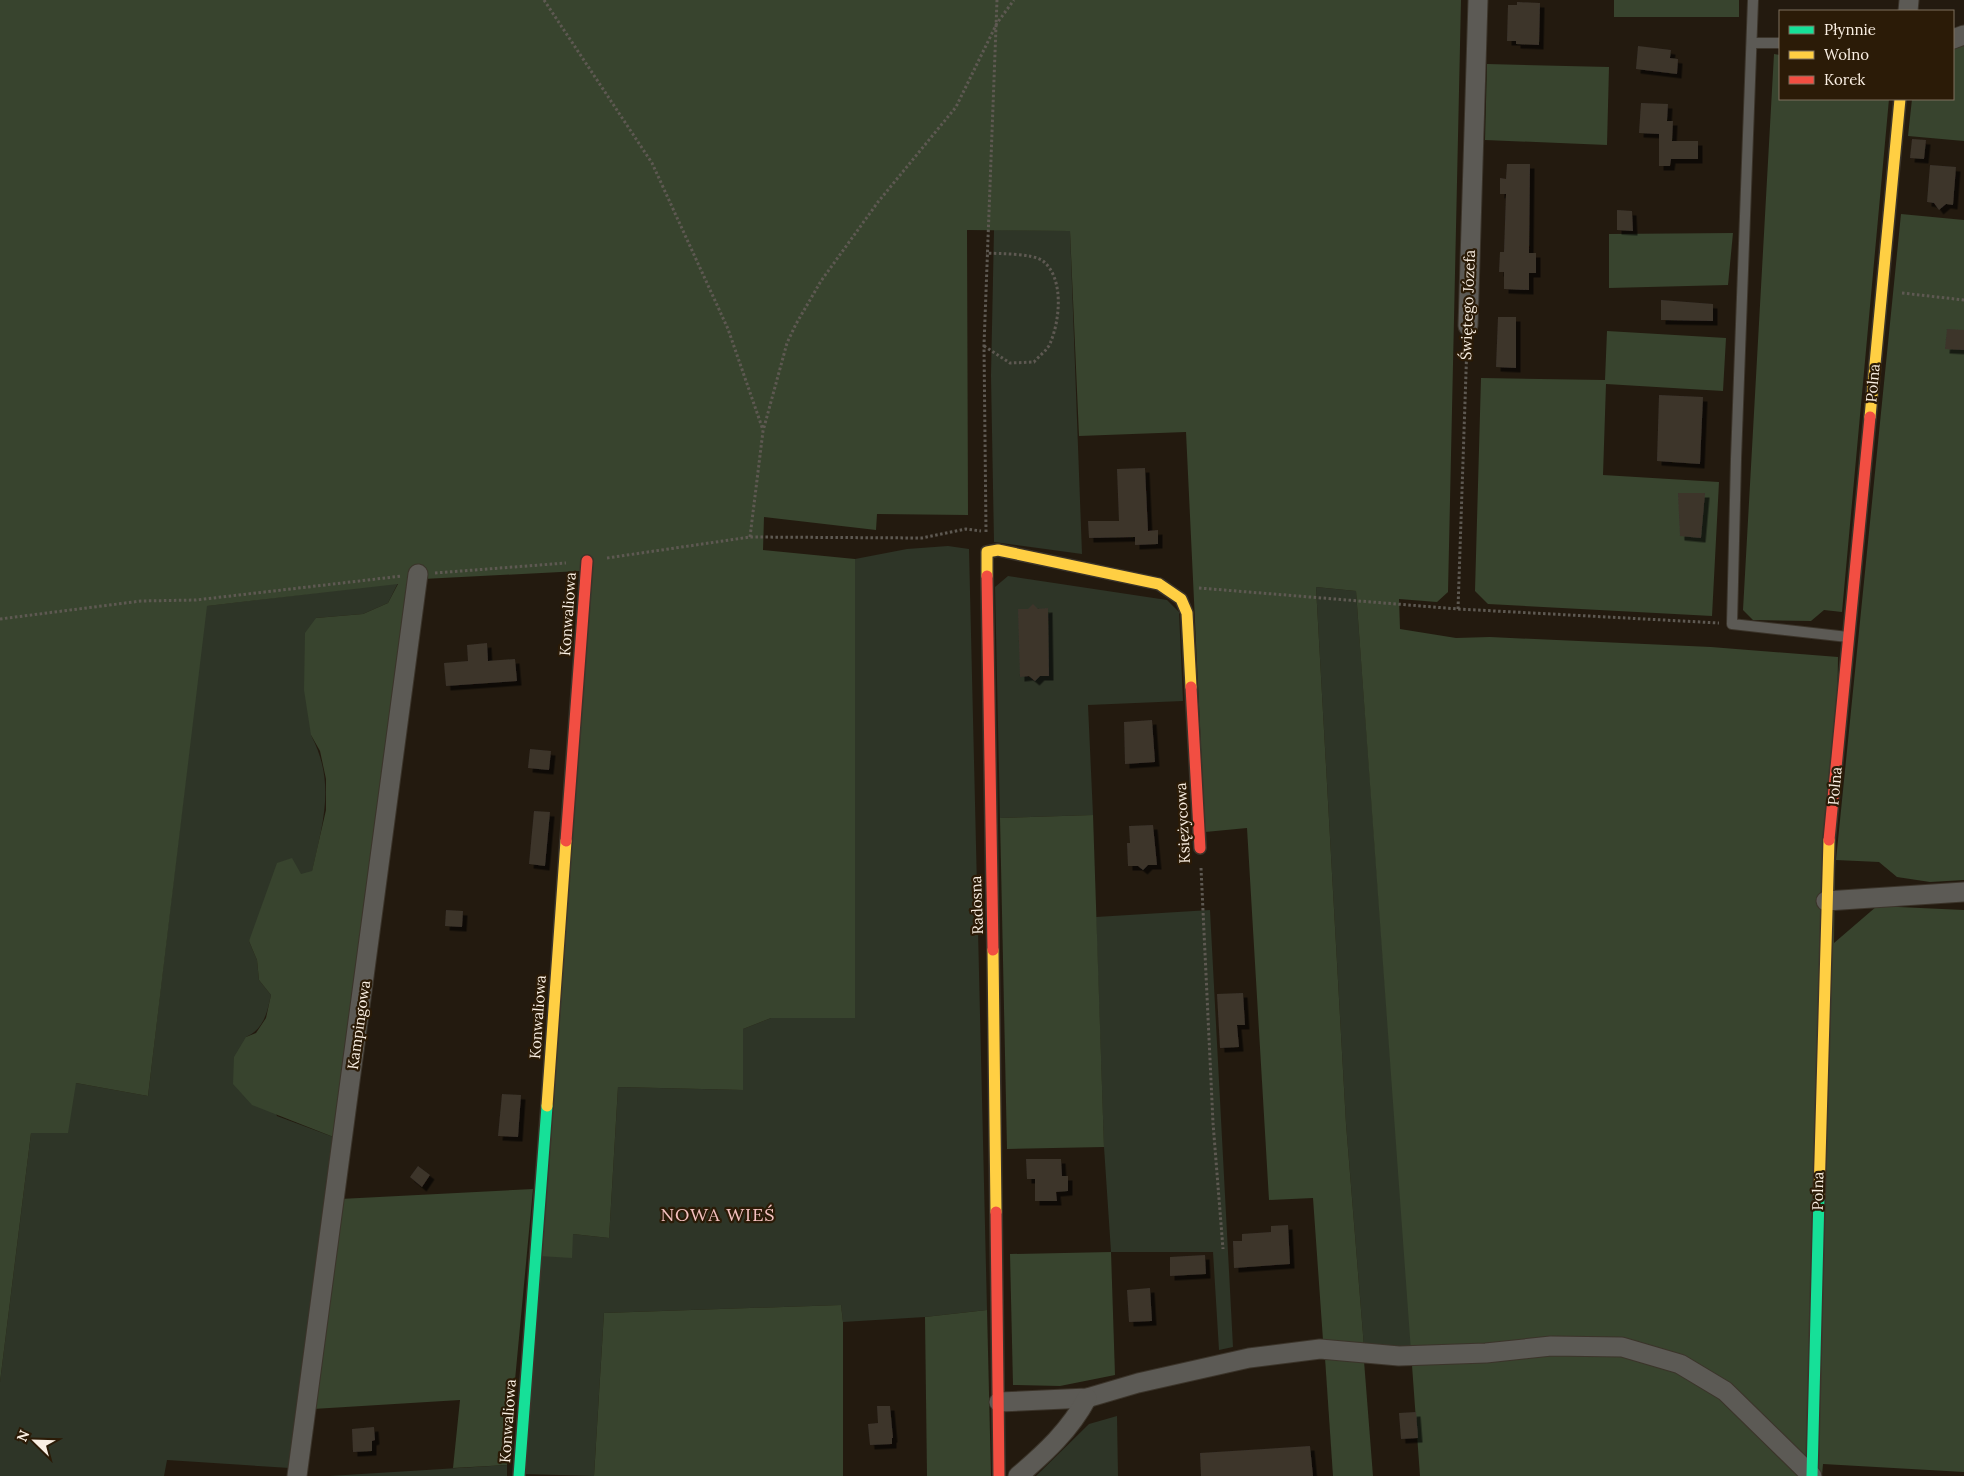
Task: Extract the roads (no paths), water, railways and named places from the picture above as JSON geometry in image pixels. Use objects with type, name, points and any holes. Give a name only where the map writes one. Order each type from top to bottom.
[{"type":"street","name":"Świętego Józefa","points":[[1468,326],[1478,0]]},
{"type":"street","name":"Polna","points":[[1812,1476],[1828,865],[1900,100]]},
{"type":"street","name":"Księżycowa","points":[[987,552],[998,550],[1159,584],[1181,599],[1185,604],[1200,848]]},
{"type":"street","name":"Radosna","points":[[987,552],[999,1476]]},
{"type":"street","name":"Konwaliowa","points":[[519,1476],[587,561]]},
{"type":"street","name":"Kampingowa","points":[[297,1476],[418,574]]},
{"type":"street","points":[[1826,901],[1964,892]]},
{"type":"street","points":[[999,1402],[1087,1398],[1138,1383],[1249,1358],[1320,1349],[1399,1356],[1486,1353],[1551,1346],[1622,1347],[1680,1364],[1725,1391],[1812,1476]]},
{"type":"street","points":[[1018,1476],[1039,1458],[1075,1421],[1087,1398]]},
{"type":"lane","points":[[1753,0],[1736,459],[1732,624],[1849,637]]},
{"type":"lane","points":[[1752,43],[1779,44]]},
{"type":"district","name":"NOWA WIEŚ","points":[[718,1215]]}]
